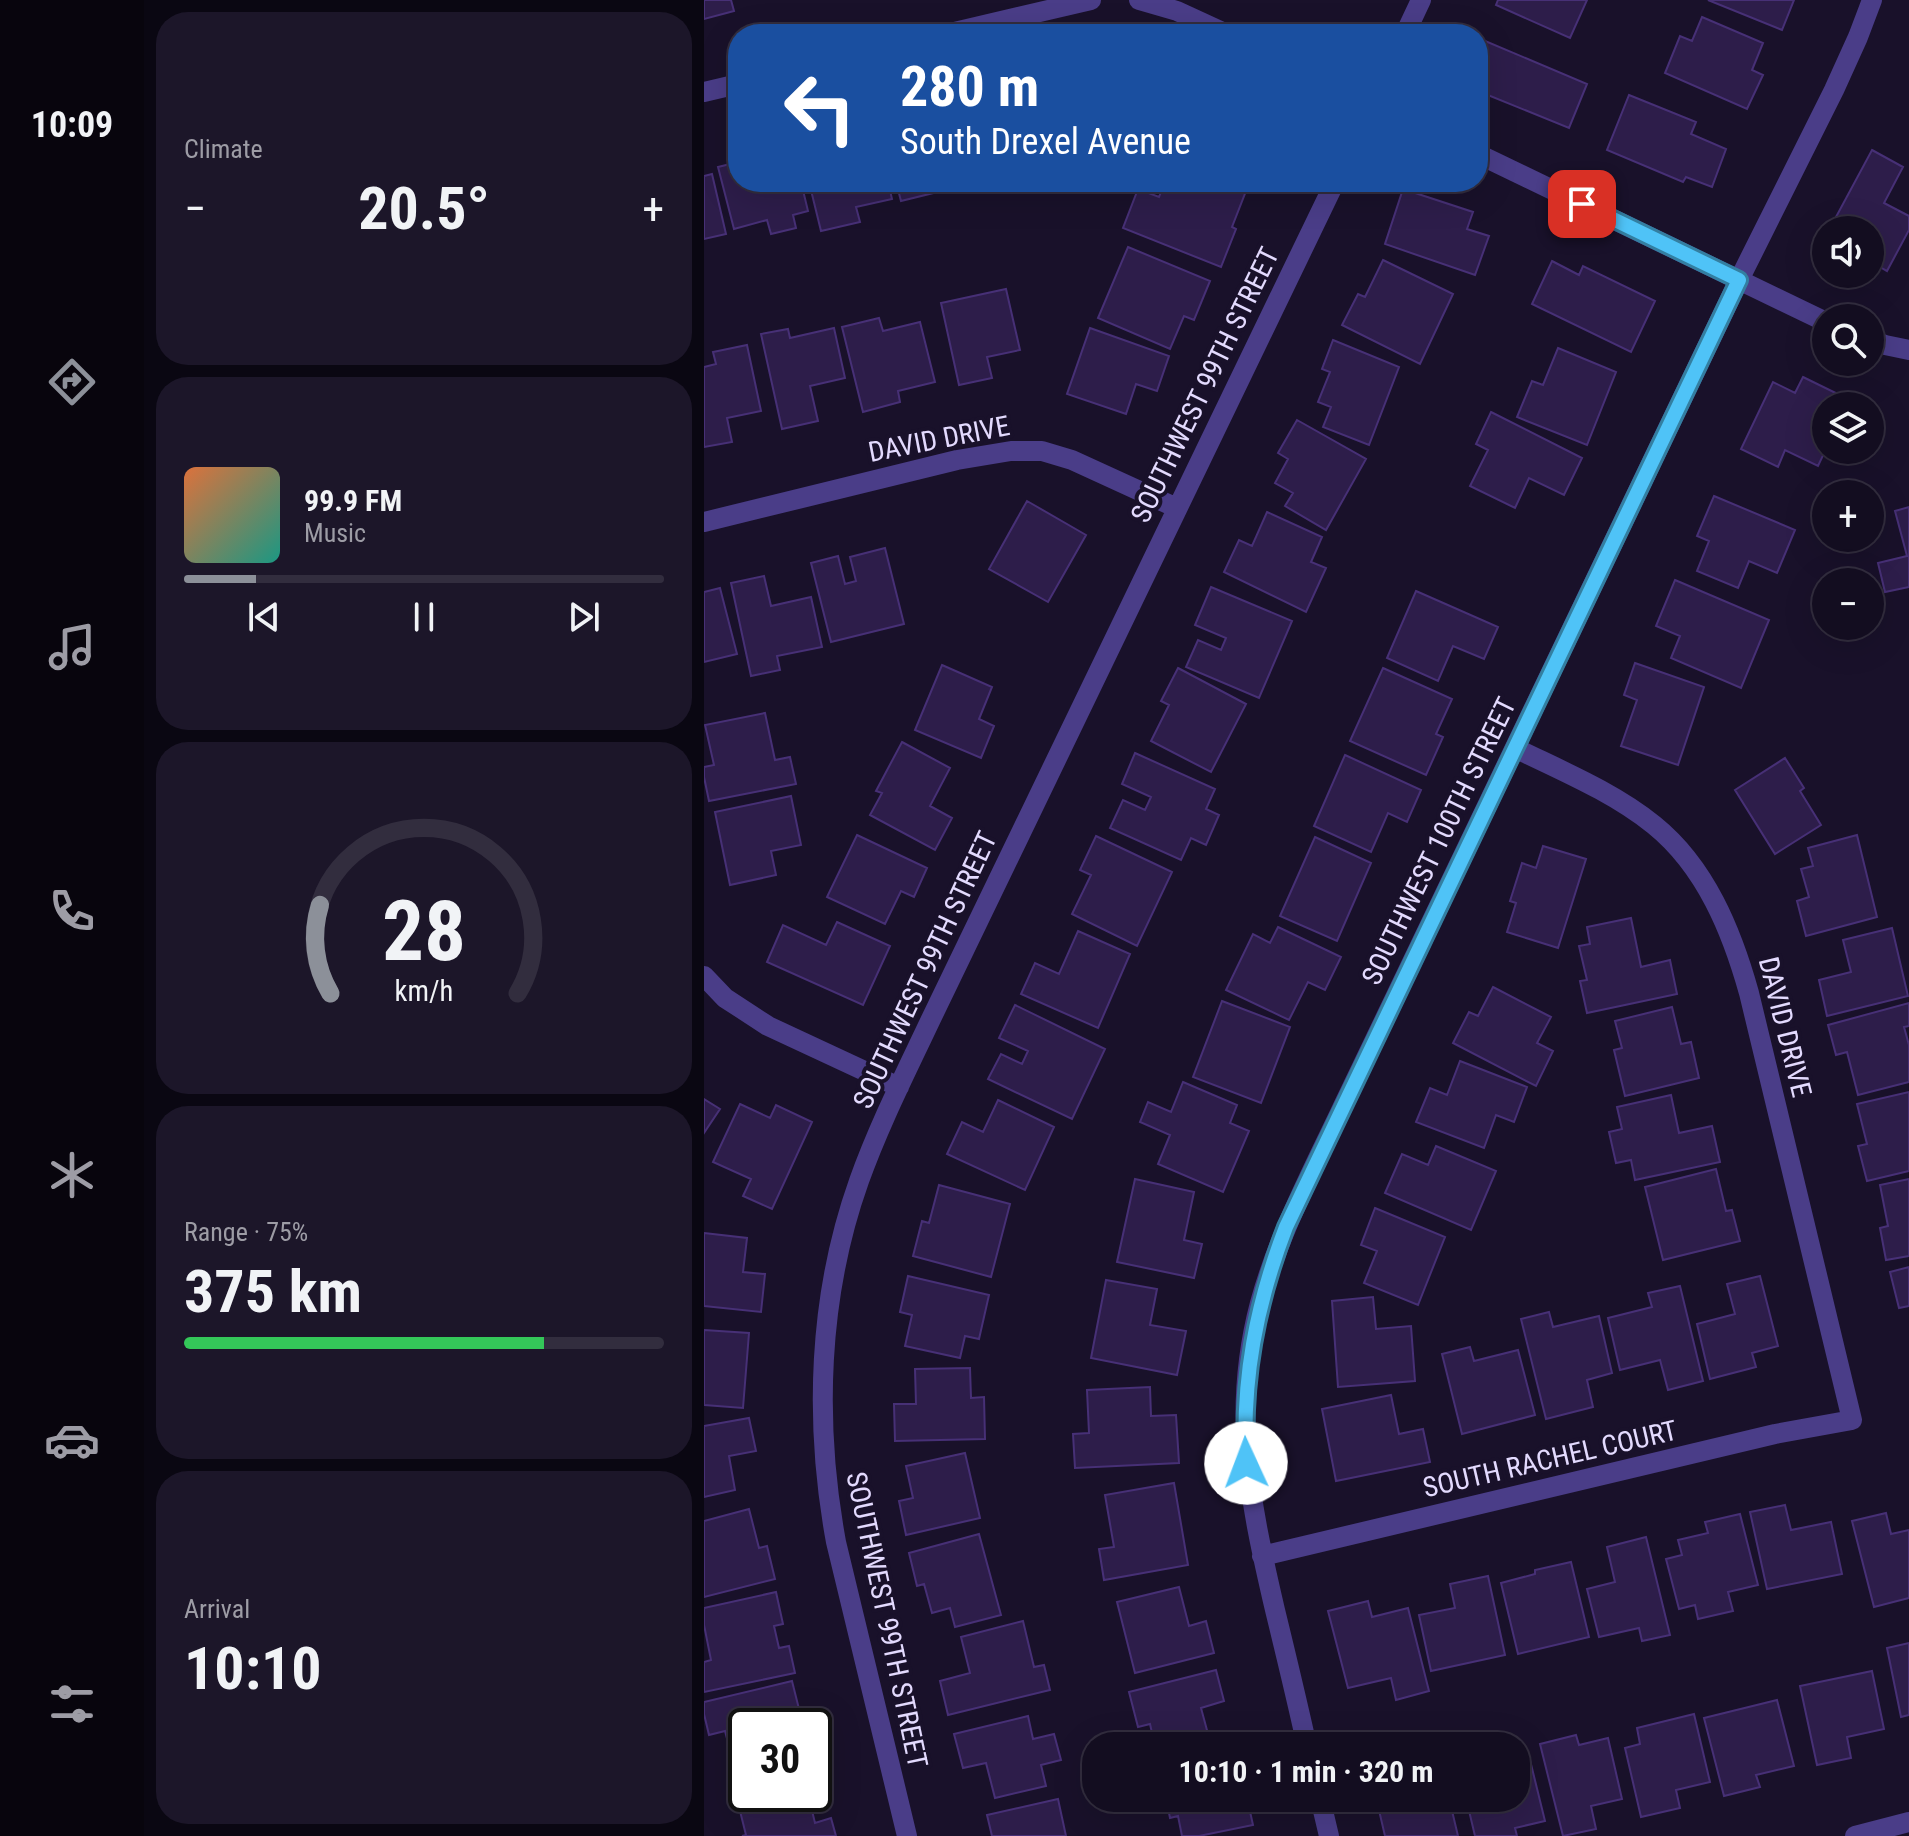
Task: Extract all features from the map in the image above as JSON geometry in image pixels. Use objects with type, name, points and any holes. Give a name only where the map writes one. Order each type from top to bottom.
[{"type":"street","points":[[989,24],[1091,0]]},
{"type":"street","points":[[1139,0],[1177,11],[1205,24]]},
{"type":"street","points":[[1410,24],[1421,0]]},
{"type":"street","name":"SOUTHWEST 100TH STREET","points":[[1304,1732],[1250,1495],[1245,1432],[1253,1337],[1272,1265],[1286,1227],[1332,1130],[1739,280],[1834,90],[1872,0]]},
{"type":"street","points":[[704,92],[728,86]]},
{"type":"street","points":[[1488,159],[1812,315]]},
{"type":"street","name":"SOUTHWEST 99TH STREET","points":[[907,1836],[836,1542],[828,1496],[823,1426],[825,1331],[846,1221],[873,1145],[899,1087],[1330,192]]},
{"type":"street","points":[[1884,345],[1909,350]]},
{"type":"street","name":"DAVID DRIVE","points":[[704,522],[957,460],[1011,451],[1042,451],[1072,460],[1177,508]]},
{"type":"street","name":"DAVID DRIVE","points":[[1515,748],[1580,779],[1656,827],[1696,871],[1724,921],[1749,993],[1852,1420]]},
{"type":"street","points":[[704,976],[725,998],[768,1026],[899,1087]]},
{"type":"street","name":"SOUTH RACHEL COURT","points":[[1262,1556],[1775,1434],[1852,1420]]},
{"type":"street","points":[[1323,1812],[1329,1836]]},
{"type":"street","points":[[1855,1836],[1909,1822]]},
{"type":"building","points":[[704,0],[731,0],[734,11],[704,19]]},
{"type":"building","points":[[1498,0],[1587,0],[1570,38],[1496,5]]},
{"type":"building","points":[[1708,0],[1794,0],[1782,30]]},
{"type":"building","points":[[1702,17],[1763,43],[1752,70],[1763,75],[1747,109],[1665,73],[1680,36],[1692,41]]},
{"type":"building","points":[[1488,42],[1587,84],[1569,128],[1488,95]]},
{"type":"building","points":[[1629,95],[1696,122],[1691,134],[1726,149],[1712,187],[1686,177],[1683,182],[1607,150]]},
{"type":"building","points":[[1872,150],[1903,167],[1884,203],[1909,216],[1909,230],[1887,271],[1884,269],[1884,216],[1837,216]]},
{"type":"building","points":[[728,164],[728,192],[803,192],[808,211],[793,215],[796,228],[771,234],[767,220],[734,229],[718,167]]},
{"type":"building","points":[[712,174],[726,234],[704,239],[704,176]]},
{"type":"building","points":[[811,192],[890,192],[892,199],[856,207],[860,222],[821,231]]},
{"type":"building","points":[[899,192],[938,192],[901,201]]},
{"type":"building","points":[[1137,192],[1159,197],[1161,192],[1246,192],[1232,227],[1236,229],[1221,267],[1123,228]]},
{"type":"building","points":[[1402,192],[1412,192],[1473,212],[1467,229],[1489,236],[1475,275],[1385,244]]},
{"type":"building","points":[[1128,247],[1210,281],[1194,320],[1184,316],[1170,349],[1098,318]]},
{"type":"building","points":[[1383,260],[1453,294],[1420,364],[1342,325],[1358,294],[1365,297]]},
{"type":"building","points":[[1552,261],[1579,275],[1583,266],[1655,301],[1631,352],[1532,304]]},
{"type":"building","points":[[1006,289],[1020,350],[987,357],[992,378],[959,385],[941,303]]},
{"type":"building","points":[[879,318],[883,331],[920,322],[935,382],[898,391],[900,402],[863,412],[842,327]]},
{"type":"building","points":[[834,328],[845,378],[810,386],[818,421],[782,429],[761,334],[788,329],[790,338]]},
{"type":"building","points":[[1090,328],[1169,356],[1157,391],[1136,384],[1126,414],[1067,394]]},
{"type":"building","points":[[1333,340],[1399,367],[1369,445],[1323,427],[1331,407],[1318,402],[1330,372],[1322,369]]},
{"type":"building","points":[[747,345],[761,411],[727,418],[732,442],[704,447],[704,367],[716,364],[713,352]]},
{"type":"building","points":[[1558,348],[1616,372],[1587,445],[1517,417],[1532,381],[1543,385]]},
{"type":"building","points":[[1803,377],[1834,392],[1812,392],[1812,463],[1785,450],[1778,467],[1741,449],[1773,382],[1795,393]]},
{"type":"building","points":[[1491,412],[1582,458],[1564,495],[1529,478],[1515,508],[1470,486],[1488,450],[1476,444]]},
{"type":"building","points":[[1297,420],[1366,459],[1326,530],[1285,506],[1293,493],[1275,483],[1288,459],[1278,453]]},
{"type":"building","points":[[1714,496],[1795,530],[1777,573],[1749,561],[1738,588],[1697,571],[1709,541],[1697,536]]},
{"type":"building","points":[[1027,501],[1086,535],[1048,602],[989,569]]},
{"type":"building","points":[[1909,507],[1909,587],[1885,592],[1884,568],[1879,568],[1878,563],[1907,556],[1895,511]]},
{"type":"building","points":[[1267,512],[1322,537],[1311,562],[1326,568],[1306,612],[1224,572],[1239,540],[1252,546]]},
{"type":"building","points":[[885,548],[904,624],[831,642],[811,563],[838,556],[845,584],[856,581],[850,557]]},
{"type":"building","points":[[764,576],[771,606],[811,597],[822,647],[777,656],[780,670],[751,676],[731,583]]},
{"type":"building","points":[[1675,580],[1769,620],[1741,688],[1671,658],[1680,636],[1656,626]]},
{"type":"building","points":[[1211,587],[1292,621],[1259,698],[1186,667],[1198,640],[1221,650],[1226,638],[1195,625]]},
{"type":"building","points":[[720,588],[737,654],[704,662],[704,592]]},
{"type":"building","points":[[1416,591],[1498,627],[1484,659],[1453,646],[1438,681],[1387,658]]},
{"type":"building","points":[[1635,663],[1704,687],[1678,765],[1621,746],[1637,700],[1624,695]]},
{"type":"building","points":[[942,665],[992,687],[979,719],[994,726],[981,758],[915,730]]},
{"type":"building","points":[[1178,668],[1246,704],[1211,772],[1151,741],[1169,705],[1161,701]]},
{"type":"building","points":[[1383,668],[1452,699],[1436,734],[1443,737],[1426,775],[1350,741]]},
{"type":"building","points":[[765,713],[775,760],[790,757],[796,784],[709,801],[704,767],[714,765],[705,725]]},
{"type":"building","points":[[902,742],[950,768],[930,806],[952,818],[935,850],[870,815],[882,793],[876,791]]},
{"type":"building","points":[[1135,753],[1215,789],[1206,809],[1219,815],[1206,845],[1191,838],[1181,860],[1110,828],[1123,800],[1145,810],[1151,797],[1122,784]]},
{"type":"building","points":[[1345,755],[1421,790],[1407,822],[1388,813],[1371,852],[1314,826]]},
{"type":"building","points":[[1785,758],[1804,788],[1800,791],[1821,825],[1775,854],[1735,790]]},
{"type":"building","points":[[791,796],[801,845],[771,851],[776,875],[730,885],[715,812]]},
{"type":"building","points":[[857,835],[927,868],[914,897],[901,891],[885,924],[827,897]]},
{"type":"building","points":[[1857,835],[1877,917],[1806,936],[1797,901],[1809,897],[1801,869],[1813,866],[1808,848]]},
{"type":"building","points":[[1096,836],[1172,872],[1137,946],[1072,914],[1091,875],[1080,870]]},
{"type":"building","points":[[1315,837],[1371,863],[1337,941],[1280,916]]},
{"type":"building","points":[[1543,846],[1586,859],[1558,948],[1507,932],[1516,903],[1510,901],[1522,863],[1536,868]]},
{"type":"building","points":[[1631,918],[1641,967],[1670,960],[1677,994],[1587,1013],[1580,981],[1587,980],[1579,946],[1590,944],[1587,927]]},
{"type":"building","points":[[837,922],[890,946],[863,1005],[767,962],[783,925],[826,945]]},
{"type":"building","points":[[1278,927],[1341,957],[1325,990],[1308,982],[1289,1020],[1226,990],[1253,934],[1270,943]]},
{"type":"building","points":[[1892,928],[1908,996],[1827,1016],[1819,980],[1851,972],[1843,940]]},
{"type":"building","points":[[1078,931],[1130,954],[1098,1028],[1021,994],[1035,963],[1059,974]]},
{"type":"building","points":[[1493,987],[1551,1017],[1537,1043],[1553,1051],[1536,1086],[1453,1043],[1469,1012],[1478,1016]]},
{"type":"building","points":[[1222,1001],[1290,1027],[1261,1103],[1193,1077]]},
{"type":"building","points":[[1909,1003],[1909,1026],[1904,1027],[1909,1045],[1909,1082],[1858,1095],[1847,1052],[1836,1055],[1828,1025]]},
{"type":"building","points":[[1015,1005],[1105,1049],[1072,1119],[988,1079],[1001,1054],[1022,1064],[1028,1051],[999,1038]]},
{"type":"building","points":[[1672,1007],[1681,1044],[1691,1042],[1699,1078],[1625,1096],[1614,1050],[1622,1048],[1615,1021]]},
{"type":"building","points":[[1460,1061],[1527,1087],[1514,1122],[1496,1115],[1484,1148],[1416,1122],[1430,1088],[1447,1095]]},
{"type":"building","points":[[1183,1082],[1237,1105],[1230,1123],[1249,1131],[1223,1192],[1158,1164],[1170,1135],[1140,1122],[1148,1102],[1171,1112]]},
{"type":"building","points":[[1909,1092],[1909,1171],[1867,1181],[1858,1146],[1867,1144],[1857,1104]]},
{"type":"building","points":[[1671,1095],[1679,1133],[1712,1126],[1720,1162],[1635,1180],[1631,1160],[1616,1163],[1609,1132],[1622,1129],[1617,1107]]},
{"type":"building","points":[[704,1099],[720,1109],[704,1133]]},
{"type":"building","points":[[998,1100],[1054,1127],[1025,1190],[947,1154],[962,1122],[983,1132]]},
{"type":"building","points":[[740,1104],[770,1118],[776,1105],[812,1122],[772,1209],[743,1196],[751,1179],[713,1162]]},
{"type":"building","points":[[1436,1146],[1496,1171],[1471,1230],[1385,1193],[1402,1154],[1428,1165]]},
{"type":"building","points":[[1716,1169],[1726,1211],[1732,1210],[1740,1241],[1663,1260],[1645,1187]]},
{"type":"building","points":[[1135,1179],[1194,1192],[1184,1240],[1202,1244],[1194,1278],[1117,1262]]},
{"type":"building","points":[[1909,1179],[1909,1256],[1886,1260],[1880,1228],[1888,1226],[1880,1185]]},
{"type":"building","points":[[939,1185],[1010,1204],[991,1277],[913,1256],[922,1221],[929,1223]]},
{"type":"building","points":[[1375,1208],[1445,1237],[1418,1305],[1364,1283],[1377,1251],[1361,1245]]},
{"type":"building","points":[[704,1233],[747,1238],[743,1272],[765,1274],[761,1312],[704,1306]]},
{"type":"building","points":[[1909,1267],[1909,1306],[1899,1308],[1890,1272]]},
{"type":"building","points":[[908,1276],[989,1295],[979,1339],[965,1336],[960,1358],[905,1346],[912,1315],[900,1312]]},
{"type":"building","points":[[1760,1276],[1778,1346],[1752,1353],[1756,1367],[1710,1379],[1697,1324],[1735,1314],[1727,1284]]},
{"type":"building","points":[[1106,1280],[1157,1289],[1150,1325],[1186,1331],[1177,1375],[1091,1358]]},
{"type":"building","points":[[1680,1286],[1703,1381],[1668,1390],[1660,1360],[1620,1370],[1608,1318],[1652,1307],[1648,1293]]},
{"type":"building","points":[[1373,1297],[1376,1329],[1411,1326],[1415,1381],[1338,1387],[1332,1301]]},
{"type":"building","points":[[1549,1312],[1553,1327],[1599,1316],[1612,1373],[1587,1380],[1593,1407],[1546,1419],[1521,1319]]},
{"type":"building","points":[[704,1330],[749,1333],[743,1408],[704,1405]]},
{"type":"building","points":[[1470,1347],[1474,1361],[1518,1350],[1535,1415],[1462,1434],[1442,1354]]},
{"type":"building","points":[[970,1368],[971,1398],[984,1397],[985,1439],[895,1441],[894,1404],[916,1404],[915,1369]]},
{"type":"building","points":[[1150,1387],[1151,1416],[1176,1415],[1179,1463],[1075,1468],[1073,1434],[1089,1433],[1087,1390]]},
{"type":"building","points":[[1391,1395],[1399,1434],[1423,1429],[1430,1462],[1336,1481],[1322,1409]]},
{"type":"building","points":[[749,1418],[756,1451],[729,1456],[735,1490],[704,1497],[704,1426]]},
{"type":"building","points":[[965,1453],[980,1518],[906,1535],[899,1501],[913,1498],[906,1466]]},
{"type":"building","points":[[1174,1483],[1188,1565],[1104,1580],[1099,1549],[1114,1547],[1105,1495]]},
{"type":"building","points":[[1785,1505],[1791,1530],[1831,1522],[1842,1574],[1767,1589],[1750,1512]]},
{"type":"building","points":[[749,1509],[759,1548],[767,1546],[775,1579],[704,1597],[704,1521]]},
{"type":"building","points":[[1886,1513],[1891,1534],[1909,1530],[1909,1598],[1874,1607],[1852,1521]]},
{"type":"building","points":[[1740,1514],[1758,1585],[1728,1592],[1733,1611],[1698,1619],[1695,1605],[1679,1609],[1666,1559],[1682,1555],[1678,1540],[1708,1533],[1705,1522]]},
{"type":"building","points":[[979,1534],[1001,1615],[955,1627],[950,1608],[932,1613],[924,1584],[917,1586],[909,1553]]},
{"type":"building","points":[[1646,1537],[1670,1635],[1642,1641],[1639,1628],[1599,1637],[1587,1589],[1615,1582],[1607,1547]]},
{"type":"building","points":[[1571,1562],[1589,1637],[1518,1654],[1501,1583],[1535,1574],[1535,1570]]},
{"type":"building","points":[[1488,1576],[1505,1655],[1431,1671],[1419,1615],[1455,1608],[1450,1584]]},
{"type":"building","points":[[1179,1587],[1189,1626],[1206,1621],[1214,1653],[1135,1673],[1117,1602]]},
{"type":"building","points":[[776,1592],[783,1624],[774,1626],[779,1648],[789,1646],[795,1673],[704,1692],[704,1662],[711,1660],[704,1608]]},
{"type":"building","points":[[1368,1601],[1372,1617],[1408,1608],[1429,1691],[1396,1700],[1391,1678],[1348,1688],[1328,1611]]},
{"type":"building","points":[[1023,1621],[1034,1667],[1044,1665],[1050,1690],[948,1715],[940,1681],[970,1673],[961,1637]]},
{"type":"building","points":[[1909,1643],[1909,1715],[1901,1717],[1887,1648]]},
{"type":"building","points":[[1216,1670],[1224,1701],[1201,1708],[1207,1732],[1152,1732],[1150,1724],[1138,1727],[1129,1692]]},
{"type":"building","points":[[1872,1671],[1884,1729],[1847,1737],[1851,1758],[1817,1765],[1800,1686]]},
{"type":"building","points":[[792,1681],[799,1708],[728,1708],[728,1742],[725,1731],[709,1735],[704,1702]]},
{"type":"building","points":[[1777,1700],[1794,1766],[1756,1775],[1760,1787],[1724,1796],[1704,1718]]},
{"type":"building","points":[[1694,1714],[1710,1782],[1676,1790],[1680,1808],[1641,1817],[1625,1748],[1640,1744],[1637,1728]]},
{"type":"building","points":[[1028,1716],[1033,1739],[1054,1734],[1061,1760],[1041,1765],[1046,1786],[995,1798],[986,1763],[963,1768],[954,1734]]},
{"type":"building","points":[[1576,1735],[1579,1745],[1608,1738],[1622,1799],[1591,1806],[1596,1829],[1563,1836],[1540,1744]]},
{"type":"building","points":[[1530,1760],[1545,1821],[1515,1828],[1517,1836],[1475,1836],[1469,1812],[1530,1812]]},
{"type":"building","points":[[1058,1799],[1066,1836],[992,1836],[987,1815]]},
{"type":"building","points":[[740,1812],[812,1812],[815,1823],[831,1818],[836,1836],[742,1836],[746,1835]]},
{"type":"building","points":[[1169,1812],[1250,1812],[1253,1825],[1199,1836],[1182,1836],[1178,1816],[1170,1818]]},
{"type":"building","points":[[1379,1812],[1452,1812],[1458,1836],[1385,1836]]},
{"type":"route","points":[[1246,1463],[1246,1402],[1253,1337],[1260,1304],[1286,1227],[1739,280],[1582,204]]}]
